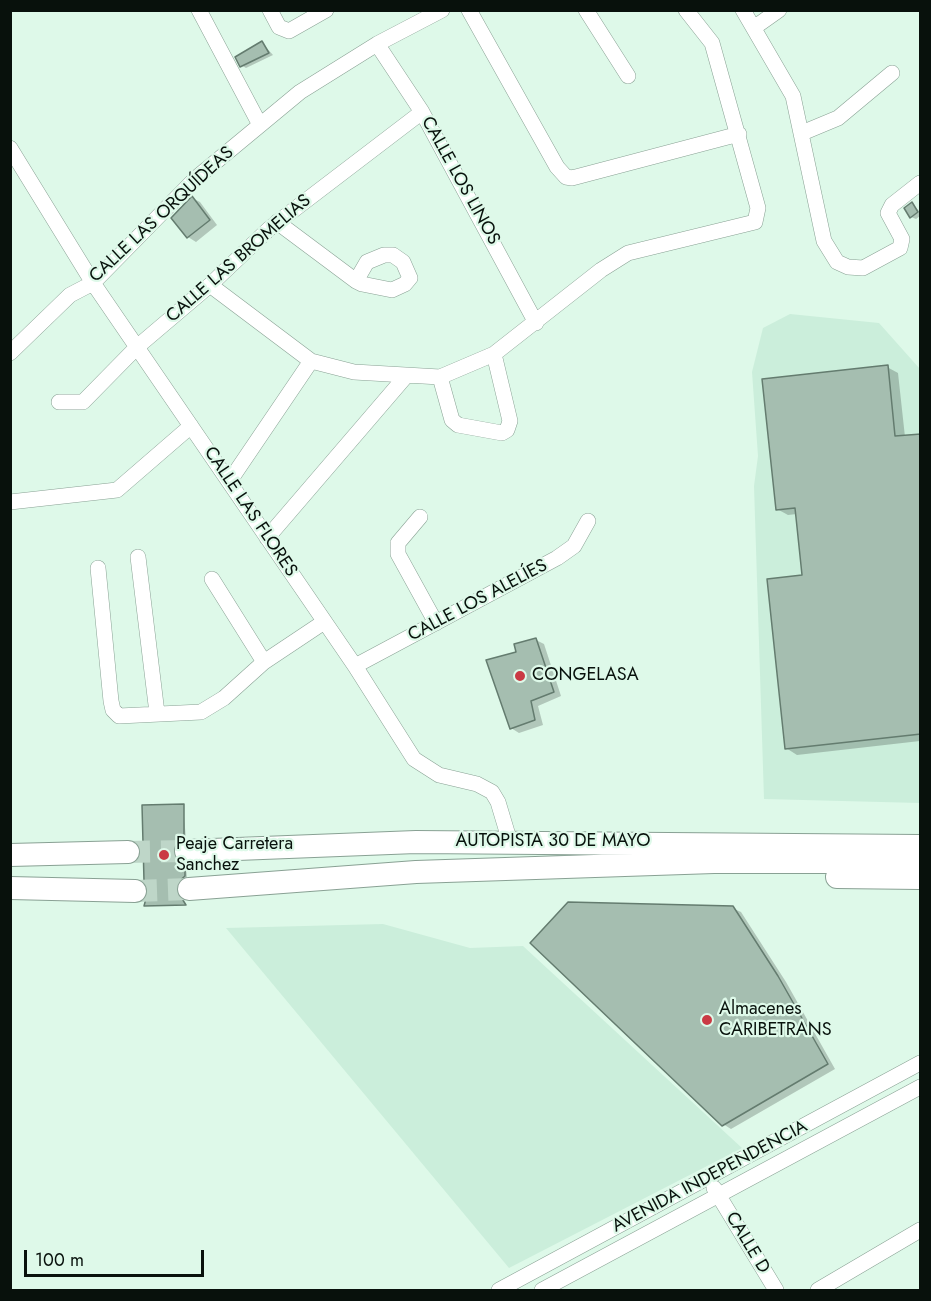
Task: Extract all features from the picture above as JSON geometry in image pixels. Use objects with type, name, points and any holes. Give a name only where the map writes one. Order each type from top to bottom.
[{"type":"highway","points":[[700,843],[774,834],[921,833]]},
{"type":"highway","name":"AUTOPISTA 30 DE MAYO","points":[[186,851],[416,842],[700,843],[921,862]]},
{"type":"highway","points":[[416,842],[416,872]]},
{"type":"highway","name":"AUTOPISTA 30 DE MAYO","points":[[189,889],[416,872],[714,861],[921,846]]},
{"type":"highway","points":[[10,855],[128,852]]},
{"type":"highway","points":[[714,861],[818,877],[921,878]]},
{"type":"highway","points":[[10,888],[135,891]]},
{"type":"street","points":[[199,10],[260,125]]},
{"type":"street","points":[[270,10],[279,27],[294,30],[326,10]]},
{"type":"street","name":"CALLE LAS ORQUÍDEAS","points":[[10,352],[70,295],[93,283],[195,179],[300,92],[377,44],[442,10]]},
{"type":"street","points":[[469,10],[557,167],[566,177],[572,178],[739,134]]},
{"type":"street","points":[[585,10],[628,76]]},
{"type":"street","points":[[210,285],[311,361],[354,372],[440,377],[494,354],[601,270],[628,253],[755,222],[758,207],[712,43],[686,10]]},
{"type":"street","points":[[743,10],[793,96],[824,241],[837,262],[848,267],[863,268],[900,248],[902,239],[888,213],[892,205],[921,183]]},
{"type":"street","points":[[754,27],[779,10]]},
{"type":"street","name":"CALLE LOS LINOS","points":[[377,44],[422,112],[536,323]]},
{"type":"street","points":[[802,133],[838,118],[892,73]]},
{"type":"street","name":"CALLE LAS BROMELIAS","points":[[59,402],[83,402],[137,347],[210,285],[277,222],[422,112]]},
{"type":"street","name":"CALLE LAS FLORES","points":[[10,148],[93,283],[355,666],[414,759],[439,775],[469,781],[492,792],[498,802],[510,842]]},
{"type":"street","points":[[277,222],[356,281]]},
{"type":"street","points":[[440,377],[452,420],[464,429],[502,433],[507,430],[510,422],[494,354]]},
{"type":"street","points":[[229,482],[311,361]]},
{"type":"street","points":[[267,538],[406,376]]},
{"type":"street","points":[[10,502],[117,490],[191,426]]},
{"type":"street","points":[[420,517],[398,543],[398,554],[436,623]]},
{"type":"street","name":"CALLE LOS ALELÍES","points":[[355,666],[557,558],[574,546],[588,521]]},
{"type":"street","points":[[138,557],[157,713]]},
{"type":"street","points":[[98,568],[113,710],[119,716],[207,710],[264,662],[324,622]]},
{"type":"street","points":[[212,579],[264,662]]},
{"type":"street","name":"AVENIDA INDEPENDENCIA","points":[[499,1290],[921,1063]]},
{"type":"street","name":"AVENIDA INDEPENDENCIA","points":[[542,1290],[921,1087]]},
{"type":"street","name":"CALLE D","points":[[709,1179],[776,1290]]},
{"type":"street","points":[[818,1290],[921,1230]]},
{"type":"shaded area","points":[[790,314],[879,323],[920,369],[920,803],[764,799],[754,486],[758,456],[752,372],[763,328]]},
{"type":"shaded area","points":[[383,924],[470,948],[523,946],[742,1148],[509,1268],[226,928]]},
{"type":"building","points":[[262,41],[269,53],[240,67],[235,57]]},
{"type":"building","points":[[192,196],[210,220],[187,238],[171,218]]},
{"type":"building","points":[[912,202],[918,212],[910,218],[904,208]]},
{"type":"building","points":[[888,365],[895,436],[921,434],[921,734],[785,749],[767,579],[802,575],[795,508],[776,510],[762,379]]},
{"type":"building","name":"CONGELASA","points":[[536,638],[554,692],[531,701],[535,720],[510,729],[486,660],[516,652],[514,644]]},
{"type":"building","name":"Peaje Carretera Sanchez","points":[[184,804],[184,838],[174,844],[173,851],[175,859],[185,864],[185,876],[177,883],[176,889],[186,905],[144,906],[148,891],[144,881],[142,805]]},
{"type":"building","name":"Almacenes CARIBETRANS","points":[[568,902],[733,906],[778,976],[828,1064],[722,1126],[530,943]]},
{"type":"tunnel","points":[[128,852],[186,851]]},
{"type":"tunnel","points":[[135,891],[189,889]]},
{"type":"place","name":"CONGELASA","points":[[520,676]]},
{"type":"place","name":"Peaje Carretera Sanchez","points":[[164,855]]},
{"type":"place","name":"Almacenes CARIBETRANS","points":[[707,1020]]}]
